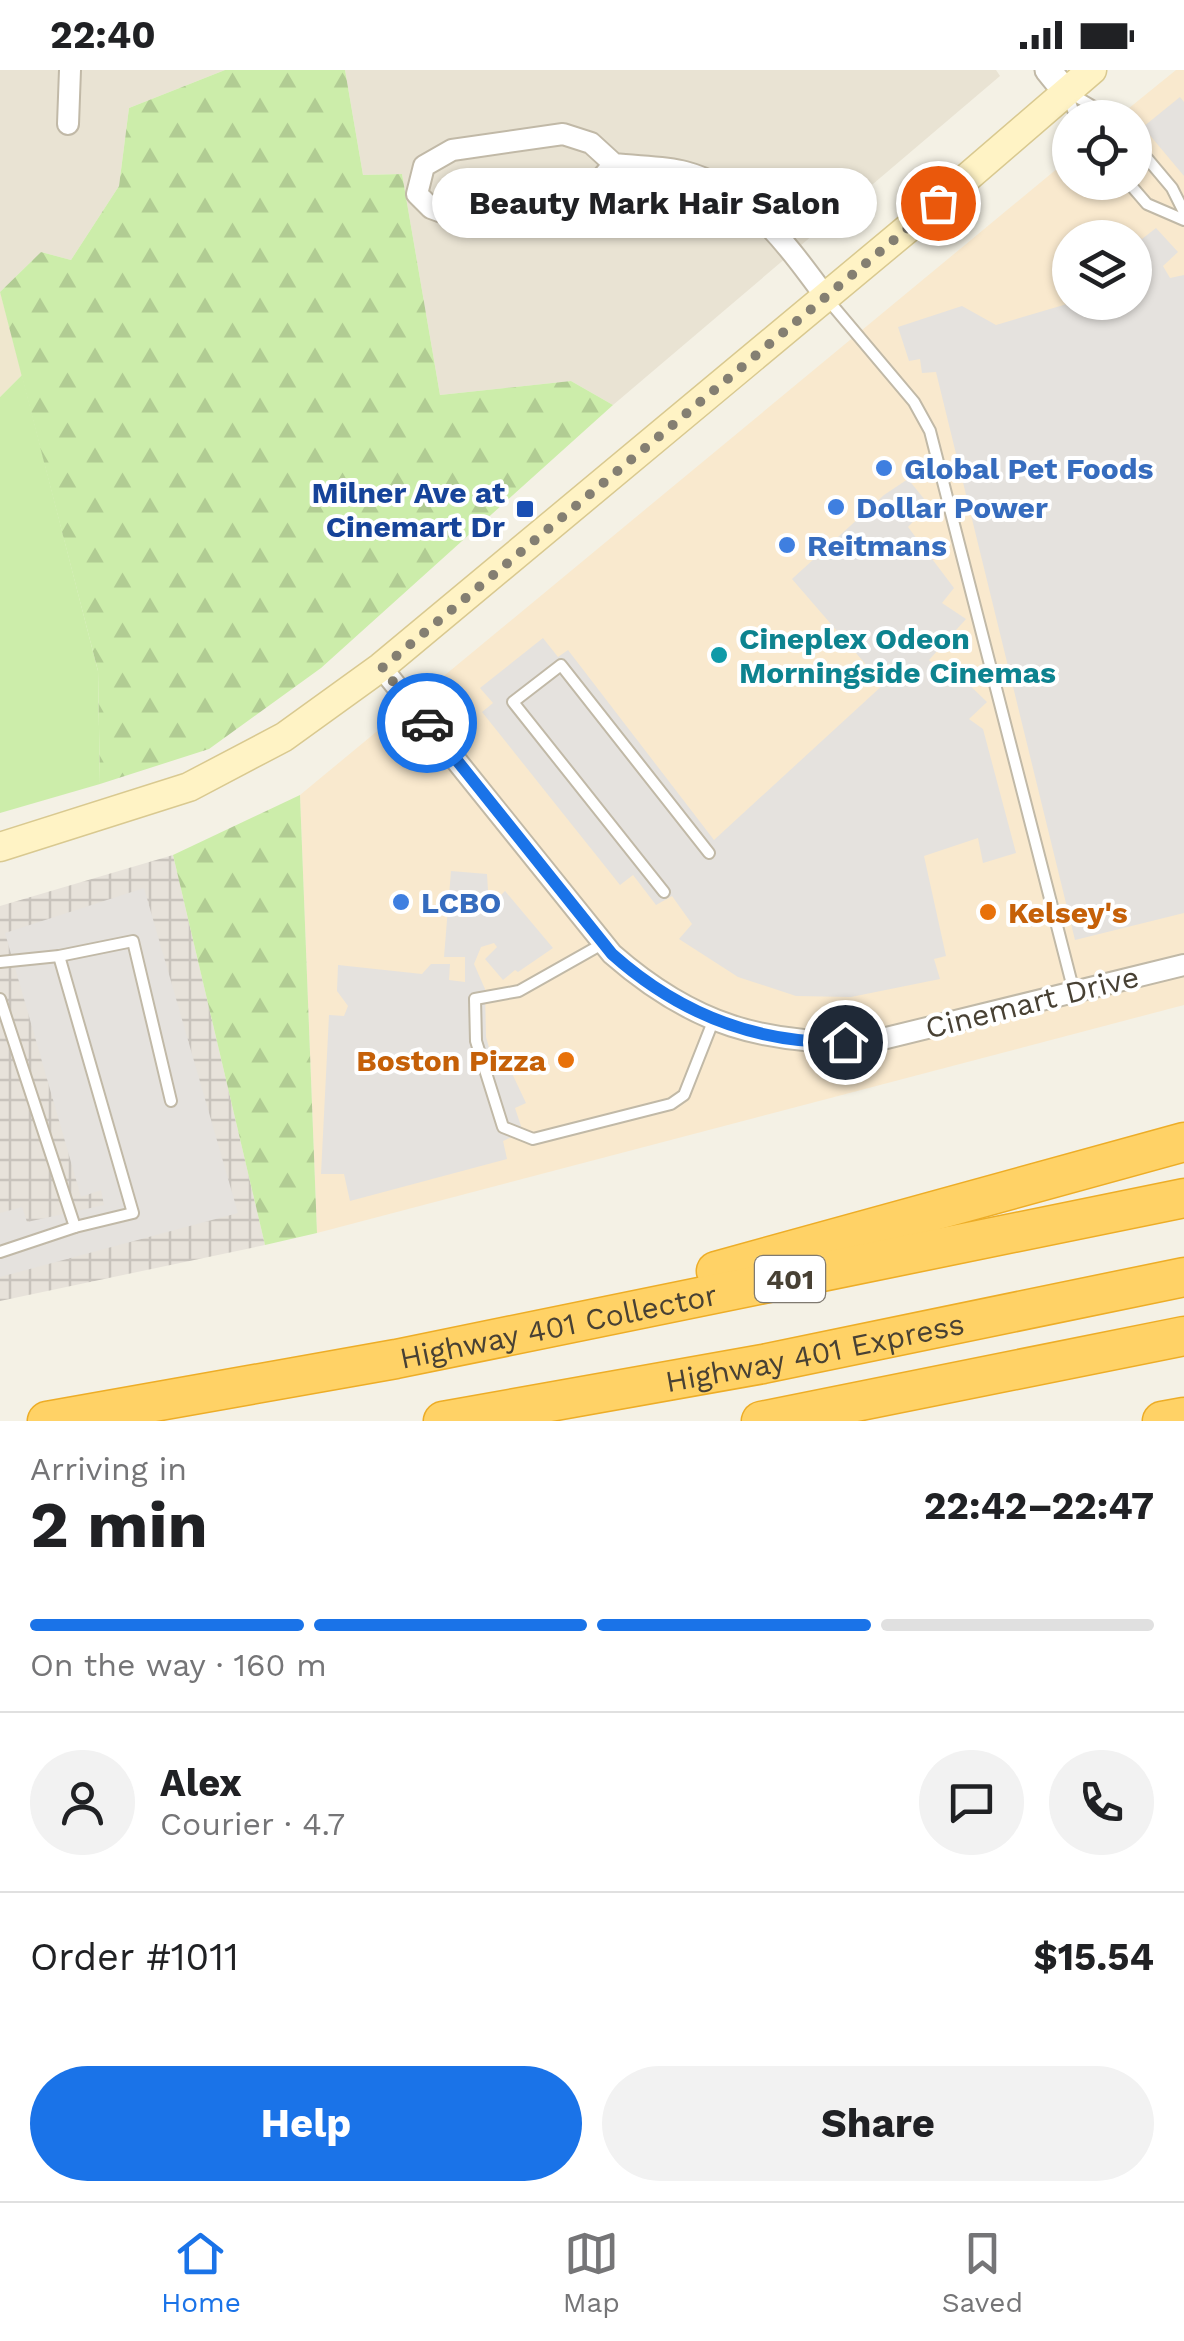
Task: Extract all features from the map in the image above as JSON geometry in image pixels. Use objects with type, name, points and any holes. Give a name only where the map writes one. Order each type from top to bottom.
[{"type":"highway","points":[[396,1359],[1184,1142]]},
{"type":"highway","name":"Highway 401 Collector","points":[[46,1421],[396,1359],[1184,1198]]},
{"type":"highway","name":"Highway 401 Express","points":[[442,1421],[763,1364],[1184,1277]]},
{"type":"highway","name":"Highway 401 Express","points":[[761,1421],[1184,1336]]},
{"type":"highway","points":[[1162,1421],[1184,1417]]},
{"type":"main road","points":[[0,847],[190,787],[284,738],[382,668],[912,225],[1057,80],[1092,70]]},
{"type":"street","points":[[68,124],[70,70]]},
{"type":"street","points":[[614,164],[586,196],[461,219],[431,208],[417,194],[424,166],[452,150],[563,134],[591,143],[614,164],[685,172],[738,196],[794,254],[824,296]]},
{"type":"street","name":"Cinemart Drive","points":[[382,668],[604,944],[648,986],[714,1019],[757,1034],[804,1041],[870,1042],[1184,965]]},
{"type":"lane","points":[[1057,80],[1086,100]]},
{"type":"lane","points":[[1152,164],[1172,188],[1184,212]]},
{"type":"lane","points":[[1144,200],[1184,220]]},
{"type":"lane","points":[[824,296],[914,402],[930,431],[1074,992]]},
{"type":"lane","points":[[664,892],[514,702],[560,665],[709,853]]},
{"type":"lane","points":[[0,962],[59,956],[133,941],[171,1101]]},
{"type":"lane","points":[[604,944],[518,991],[475,999],[476,1041],[503,1127],[509,1132],[532,1139],[671,1104],[684,1095],[714,1019]]},
{"type":"lane","points":[[0,1252],[133,1213],[59,956]]},
{"type":"lane","points":[[0,999],[75,1227]]},
{"type":"shaded area","points":[[0,70],[225,70],[129,108],[119,186],[71,260],[41,252],[0,292]]},
{"type":"shaded area","points":[[345,70],[996,70],[1000,76],[613,405],[571,381],[440,395],[402,174],[363,175]]},
{"type":"shaded area","points":[[1176,70],[1184,70],[1184,1005],[317,1233],[300,795],[1052,173],[1052,200],[1152,200],[1152,100],[1139,100]]},
{"type":"shaded area","points":[[1180,97],[1184,102],[1184,176],[1152,138],[1152,120]]},
{"type":"shaded area","points":[[1156,228],[1178,252],[1163,266],[1170,278],[1184,275],[1184,913],[1075,940],[936,372],[922,373],[920,359],[909,361],[898,327],[962,306],[996,325],[1052,308],[1052,320],[1152,320],[1152,231]]},
{"type":"shaded area","points":[[0,291],[22,375],[0,397]]},
{"type":"shaded area","points":[[908,479],[929,505],[908,527],[954,588],[942,603],[966,619],[929,660],[947,677],[956,672],[987,702],[969,719],[983,729],[1016,853],[983,863],[978,838],[924,856],[946,956],[934,959],[940,979],[851,997],[796,996],[738,977],[679,939],[692,924],[672,896],[656,905],[633,875],[620,885],[482,712],[493,703],[480,688],[543,638],[558,657],[568,650],[714,840],[897,672],[888,664],[875,675],[792,579],[884,495]]},
{"type":"shaded area","points":[[173,855],[265,1245],[0,1301],[0,906]]},
{"type":"shaded area","points":[[451,871],[487,874],[489,907],[505,891],[553,948],[503,980],[485,959],[497,947],[494,943],[481,947],[474,964],[485,989],[486,1037],[496,1071],[509,1067],[526,1103],[515,1108],[523,1132],[503,1141],[507,1159],[350,1201],[344,1174],[321,1174],[329,1015],[344,1016],[348,1006],[337,991],[338,965],[422,974],[431,964],[450,964],[449,980],[465,982],[465,957],[444,957]]},
{"type":"shaded area","points":[[144,888],[238,1213],[0,1277],[0,1213],[22,1207],[27,1222],[104,1205],[101,1190],[81,1197],[5,933]]},
{"type":"green space","points":[[225,70],[345,70],[363,175],[402,174],[440,395],[571,381],[613,405],[321,668],[209,749],[100,784],[98,671],[0,292],[41,252],[71,260],[119,186],[129,108]]},
{"type":"green space","points":[[22,375],[98,671],[100,784],[0,813],[0,397]]},
{"type":"green space","points":[[300,795],[317,1233],[265,1245],[173,855]]},
{"type":"way so far","points":[[427,723],[382,668],[938,203]]},
{"type":"place","name":"Beauty Mark Hair Salon","points":[[938,203]]},
{"type":"place","name":"Global Pet Foods","points":[[884,468]]},
{"type":"place","name":"Dollar Power","points":[[836,507]]},
{"type":"place","name":"Milner Ave at Cinemart Dr","points":[[525,509]]},
{"type":"place","name":"Reitmans","points":[[787,545]]},
{"type":"place","name":"Cineplex Odeon Morningside Cinemas","points":[[719,655]]},
{"type":"place","name":"LCBO","points":[[401,902]]},
{"type":"place","name":"Kelsey's","points":[[988,912]]},
{"type":"place","name":"Boston Pizza","points":[[566,1060]]},
{"type":"route","points":[[427,723],[612,954],[648,986],[701,1015],[757,1034],[819,1043],[845,1042]]}]
